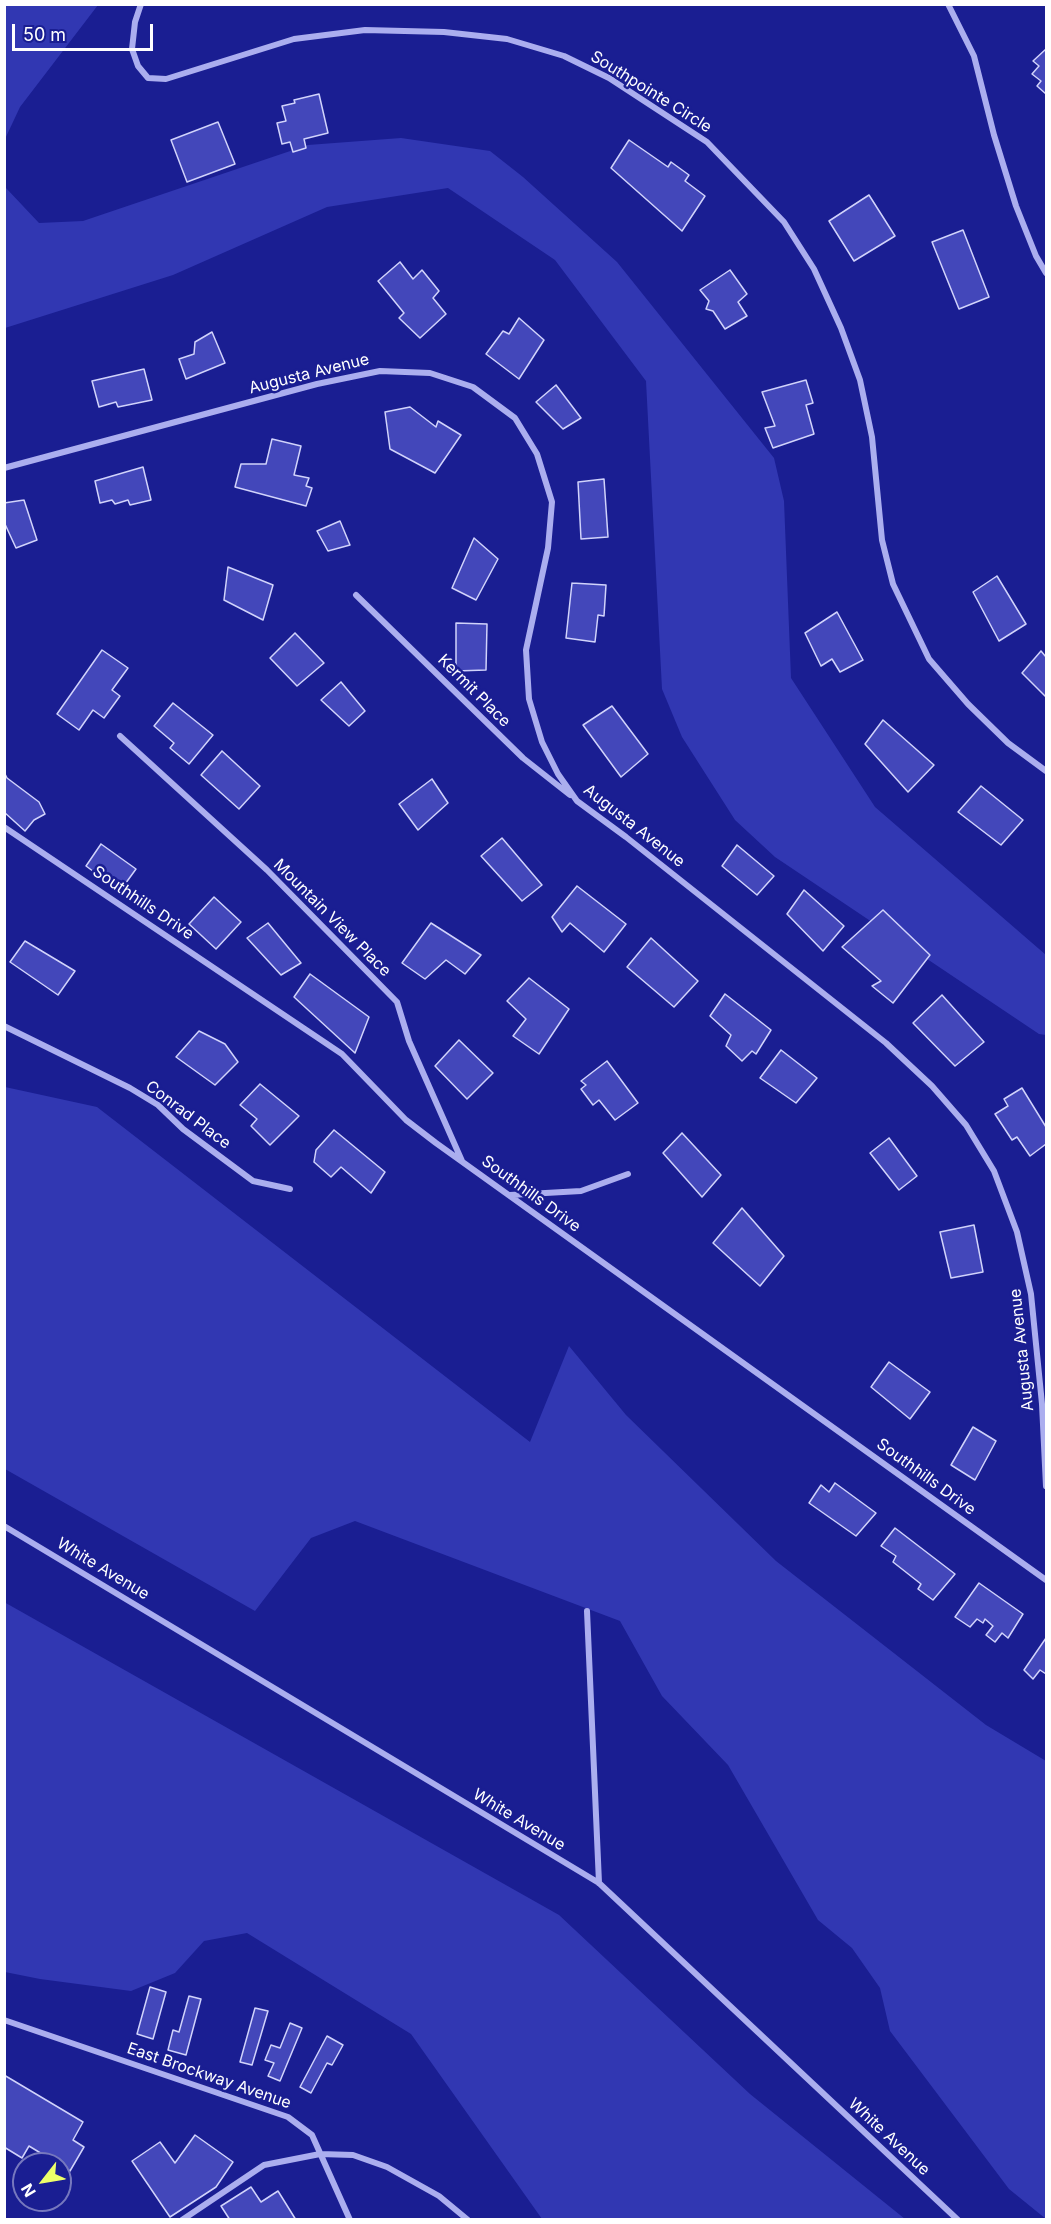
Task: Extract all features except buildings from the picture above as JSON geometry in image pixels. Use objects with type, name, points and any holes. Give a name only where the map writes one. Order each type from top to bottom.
[{"type":"street","name":"Southpointe Circle","points":[[141,4],[135,22],[132,49],[138,66],[148,78],[166,79],[294,39],[364,30],[444,32],[507,39],[564,56],[609,78],[707,142],[784,222],[814,269],[841,328],[860,380],[872,437],[882,540],[893,584],[928,659],[968,704],[1008,743],[1047,771]]},
{"type":"street","points":[[948,4],[974,56],[994,135],[1016,206],[1036,256],[1047,273]]},
{"type":"street","name":"Augusta Avenue","points":[[4,468],[317,384],[380,371],[430,373],[472,387],[515,418],[537,454],[552,502],[548,548],[526,650],[529,699],[542,742],[558,774],[577,801],[636,844],[886,1043],[932,1086],[966,1125],[994,1172],[1017,1232],[1022,1253],[1032,1305],[1047,1486]]},
{"type":"street","name":"Kermit Place","points":[[356,595],[523,758],[577,801]]},
{"type":"street","name":"Mountain View Place","points":[[120,736],[267,870],[397,1002],[409,1041],[463,1162]]},
{"type":"street","name":"Southhills Drive","points":[[4,827],[342,1054],[406,1120],[1047,1580]]},
{"type":"street","name":"Conrad Place","points":[[4,1026],[130,1088],[158,1105],[183,1129],[254,1181],[290,1189]]},
{"type":"street","points":[[509,1195],[581,1191],[628,1174]]},
{"type":"street","name":"White Avenue","points":[[4,1526],[599,1883],[958,2220]]},
{"type":"street","points":[[587,1611],[599,1883]]},
{"type":"street","name":"East Brockway Avenue","points":[[4,2020],[288,2117],[312,2135],[350,2220]]},
{"type":"street","points":[[182,2220],[264,2165],[320,2154],[353,2155],[387,2167],[439,2196],[468,2220]]},
{"type":"shaded area","points":[[5,4],[98,5],[20,107],[5,139]]},
{"type":"shaded area","points":[[401,138],[490,151],[523,177],[617,262],[774,458],[784,501],[791,678],[875,807],[1046,955],[1046,1035],[1039,1034],[775,857],[735,820],[682,737],[662,689],[646,381],[555,260],[448,188],[327,207],[173,275],[5,328],[4,174],[6,188],[39,223],[83,221],[308,145]]},
{"type":"shaded area","points":[[5,1087],[97,1107],[530,1442],[569,1346],[626,1415],[776,1561],[986,1725],[1046,1761],[1046,2219],[1009,2189],[890,2031],[880,1988],[852,1948],[818,1920],[728,1765],[662,1696],[620,1621],[355,1521],[311,1538],[255,1611],[5,1469]]},
{"type":"shaded area","points":[[4,1602],[559,1915],[750,2094],[905,2219],[542,2219],[411,2034],[247,1933],[204,1941],[175,1973],[131,1991],[5,1972]]}]
